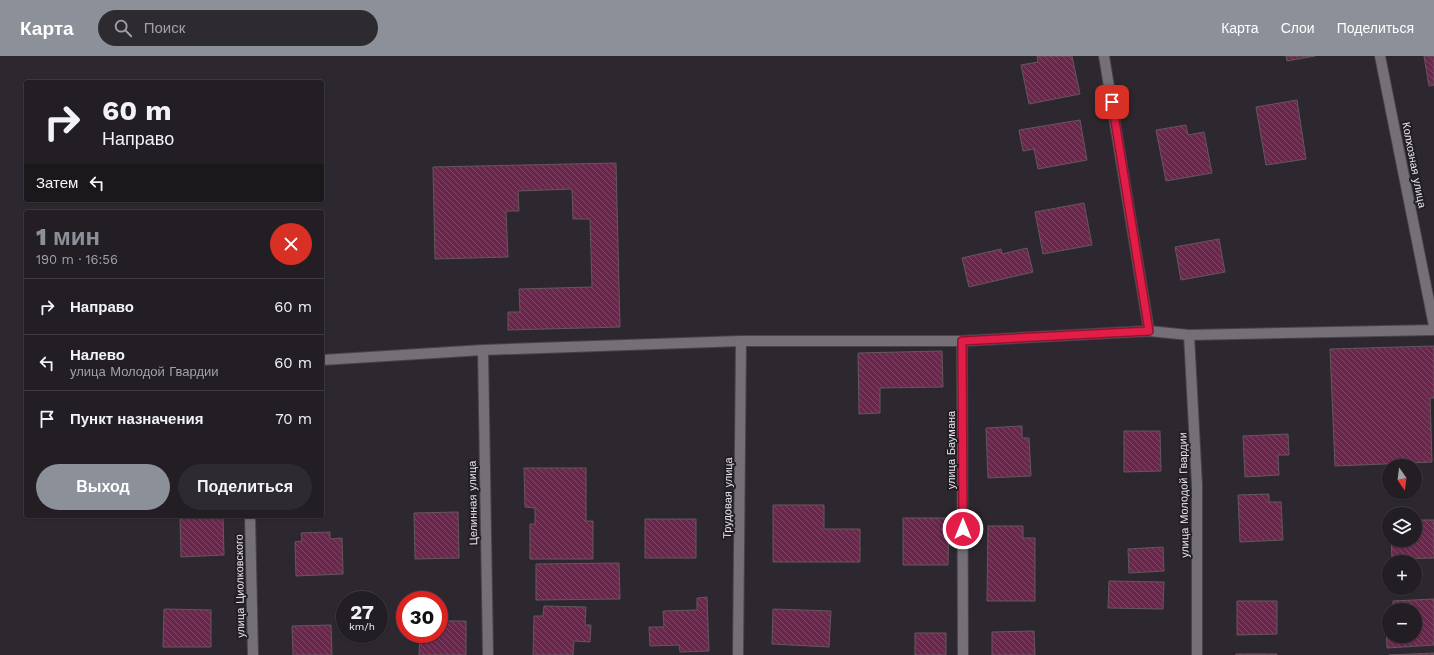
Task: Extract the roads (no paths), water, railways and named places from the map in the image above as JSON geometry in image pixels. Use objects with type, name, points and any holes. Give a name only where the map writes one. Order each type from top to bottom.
[{"type":"street","points":[[1104,56],[1149,331]]},
{"type":"street","name":"Колхозная улица","points":[[1380,56],[1434,326]]},
{"type":"street","points":[[324,360],[483,350],[741,341],[962,341],[1149,331],[1189,335],[1434,330]]},
{"type":"street","name":"улица Молодой Гвардии","points":[[1189,335],[1197,485],[1197,655]]},
{"type":"street","name":"Трудовая улица","points":[[738,655],[741,341]]},
{"type":"street","name":"улица Баумана","points":[[962,341],[963,655]]},
{"type":"street","name":"Целинная улица","points":[[483,350],[488,655]]},
{"type":"street","name":"улица Циолковского","points":[[250,518],[253,655]]}]
